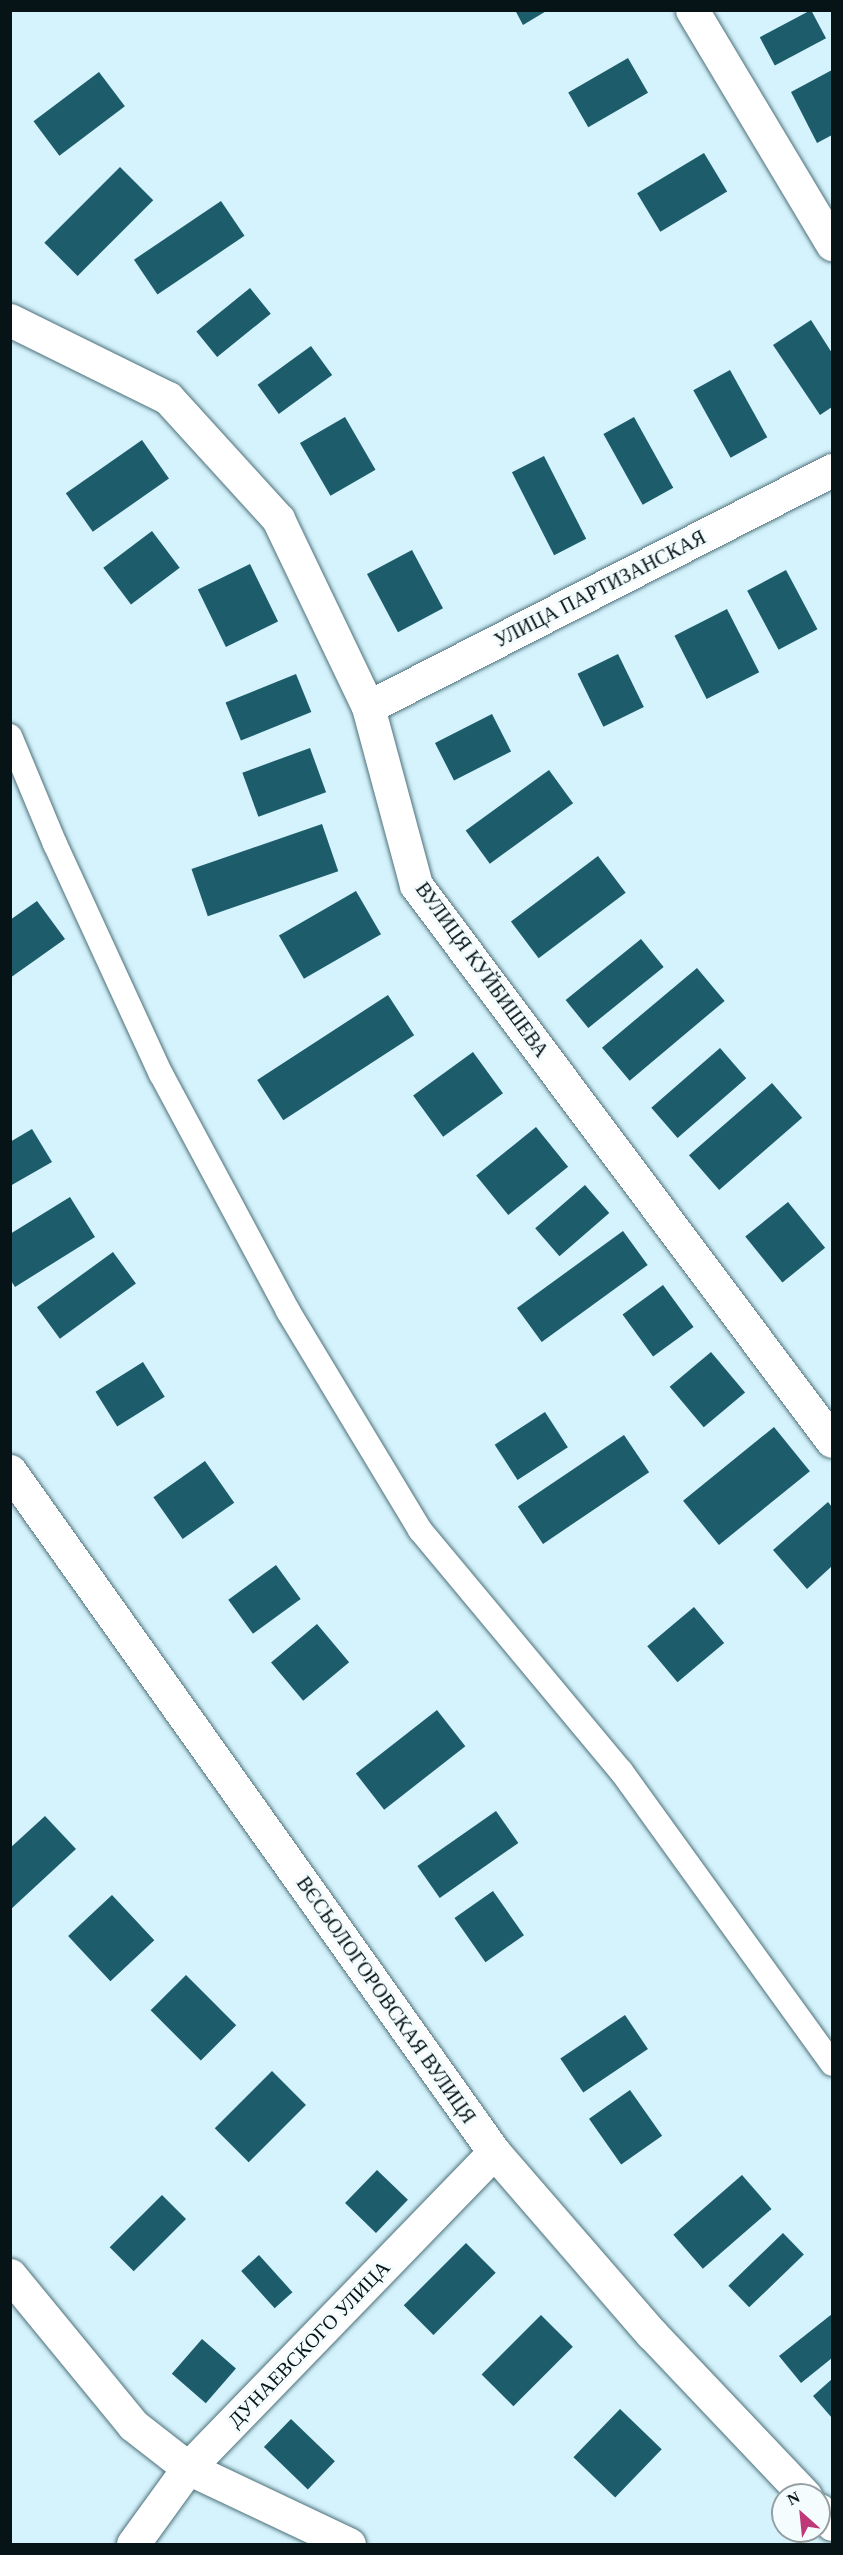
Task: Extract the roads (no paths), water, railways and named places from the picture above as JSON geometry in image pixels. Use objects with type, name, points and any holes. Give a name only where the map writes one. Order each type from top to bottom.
[{"type":"street","points":[[692,10],[832,244]]},
{"type":"street","name":"ВУЛИЦЯ КУЙБИШЕВА","points":[[10,320],[168,398],[278,519],[368,707],[416,885],[832,1441]]},
{"type":"street","name":"УЛИЦА ПАРТИЗАНСКАЯ","points":[[368,707],[832,470]]},
{"type":"street","name":"ВЄСЬОЛОГОРОВСКАЯ ВУЛИЦЯ","points":[[10,1471],[494,2152],[651,2332],[794,2483]]},
{"type":"street","name":"ДУНАЕВСКОГО УЛИЦА","points":[[133,2544],[188,2469],[494,2152]]},
{"type":"street","points":[[10,2275],[133,2425],[188,2469],[349,2544]]},
{"type":"lane","points":[[10,735],[55,844],[161,1074],[288,1311],[420,1530],[621,1771],[832,2064]]}]
